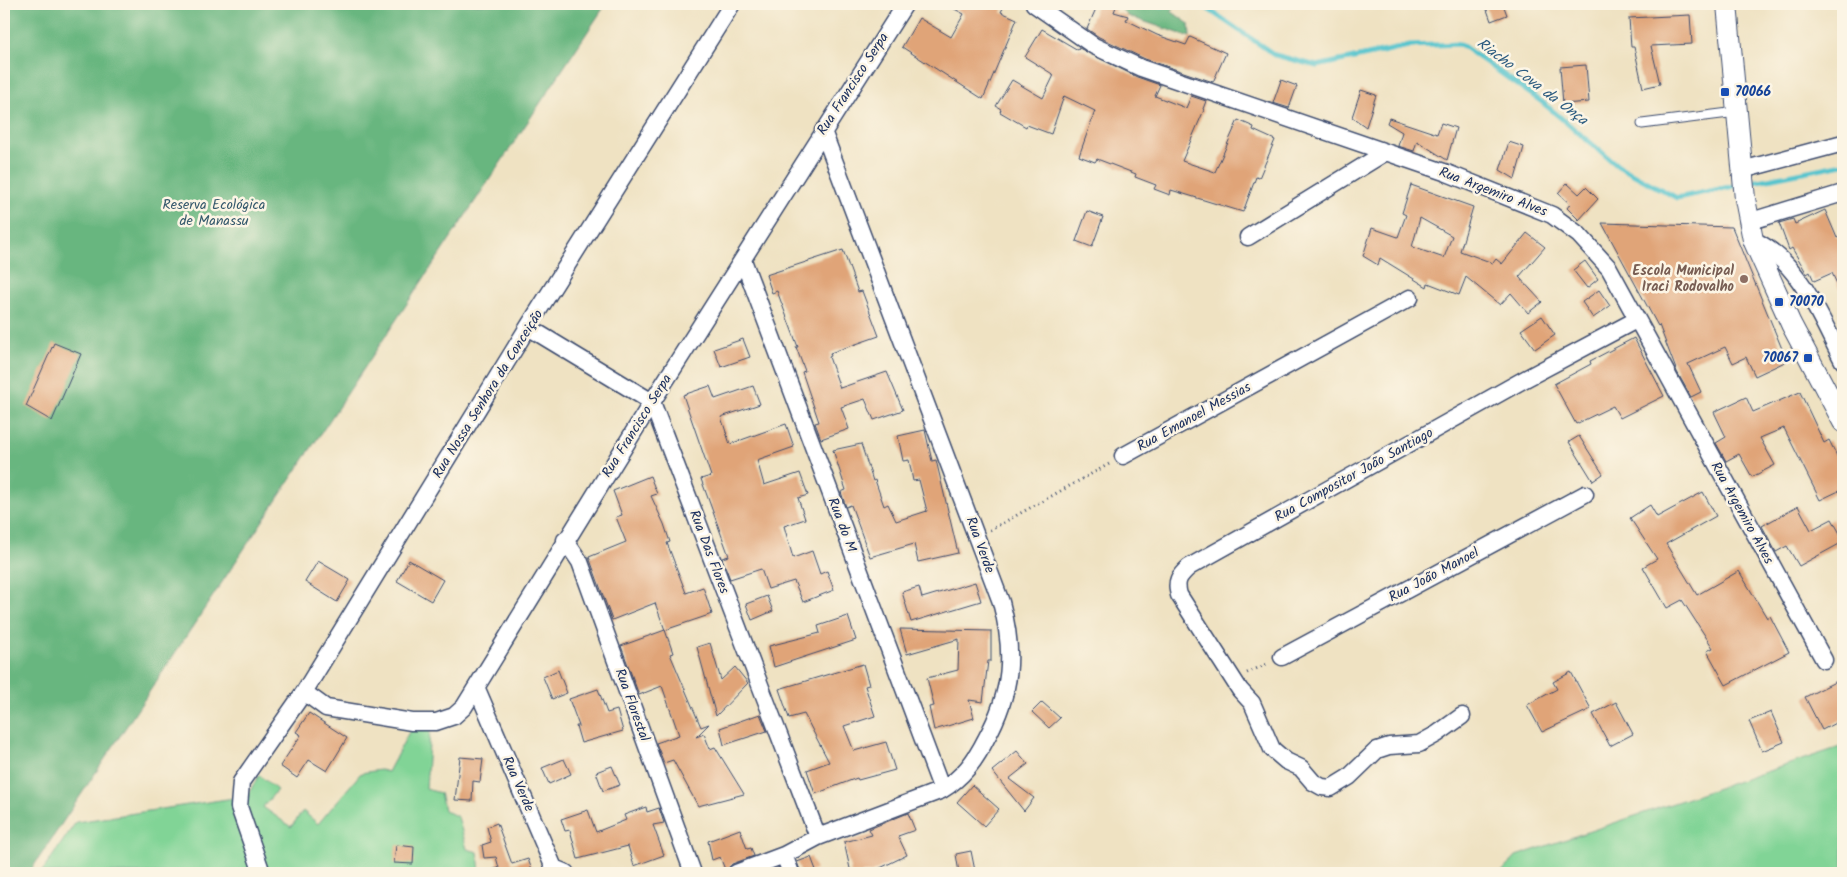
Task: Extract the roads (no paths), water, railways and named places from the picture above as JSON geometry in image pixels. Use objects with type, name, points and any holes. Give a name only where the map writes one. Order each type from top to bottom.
[{"type":"street","name":"Rua Nossa Senhora da Conceição","points":[[262,873],[239,807],[242,782],[304,692],[528,327],[732,4]]},
{"type":"street","name":"Rua Francisco Serpa","points":[[304,692],[326,708],[412,722],[436,722],[454,716],[477,689],[566,540],[652,402],[823,130],[905,4]]},
{"type":"street","name":"Rua Argemiro Alves","points":[[1034,4],[1094,46],[1141,68],[1448,173],[1552,215],[1579,235],[1609,268],[1824,660]]},
{"type":"street","points":[[1727,4],[1750,231],[1791,324],[1843,422]]},
{"type":"street","name":"Rua Verde","points":[[736,873],[784,855],[818,837],[942,790],[955,782],[976,759],[1002,710],[1009,674],[1006,623],[977,537],[823,130]]},
{"type":"street","points":[[1744,183],[1843,143]]},
{"type":"street","points":[[1248,237],[1386,152]]},
{"type":"street","points":[[1750,231],[1843,193]]},
{"type":"street","points":[[1750,231],[1796,274],[1843,361]]},
{"type":"street","name":"Rua do M","points":[[743,260],[942,790]]},
{"type":"street","name":"Rua Emanoel Messias","points":[[1123,456],[1410,298]]},
{"type":"street","name":"Rua Compositor João Santiago","points":[[1462,716],[1419,744],[1389,746],[1377,750],[1350,777],[1330,788],[1322,787],[1313,782],[1301,768],[1286,761],[1272,749],[1252,703],[1233,679],[1179,595],[1176,584],[1179,576],[1207,557],[1516,384],[1636,320]]},
{"type":"street","points":[[528,327],[652,402]]},
{"type":"street","name":"Rua Das Flores","points":[[652,402],[818,837]]},
{"type":"street","name":"Rua João Manoel","points":[[1282,657],[1585,494]]},
{"type":"street","name":"Rua Florestal","points":[[566,540],[580,562],[694,873]]},
{"type":"street","name":"Rua Verde","points":[[477,689],[554,868],[566,873]]},
{"type":"street","points":[[784,855],[791,873]]},
{"type":"lane","points":[[1642,124],[1737,112]]},
{"type":"waterway","name":"Riacho Cova da Onça","points":[[1141,4],[1162,6],[1165,4]]},
{"type":"waterway","name":"Riacho Cova da Onça","points":[[1205,4],[1205,7],[1275,55],[1317,66],[1409,46],[1460,44],[1542,102],[1618,166],[1677,198],[1739,185]]},
{"type":"waterway","name":"Riacho Cova da Onça","points":[[1748,183],[1843,164]]},
{"type":"place","name":"70066","points":[[1725,92]]},
{"type":"place","name":"Escola Municipal Iraci Rodovalho","points":[[1744,279]]},
{"type":"place","name":"70070","points":[[1779,302]]},
{"type":"place","name":"70067","points":[[1808,358]]},
{"type":"park label","name":"Reserva Ecológica de Manassu","points":[[214,214]]}]
